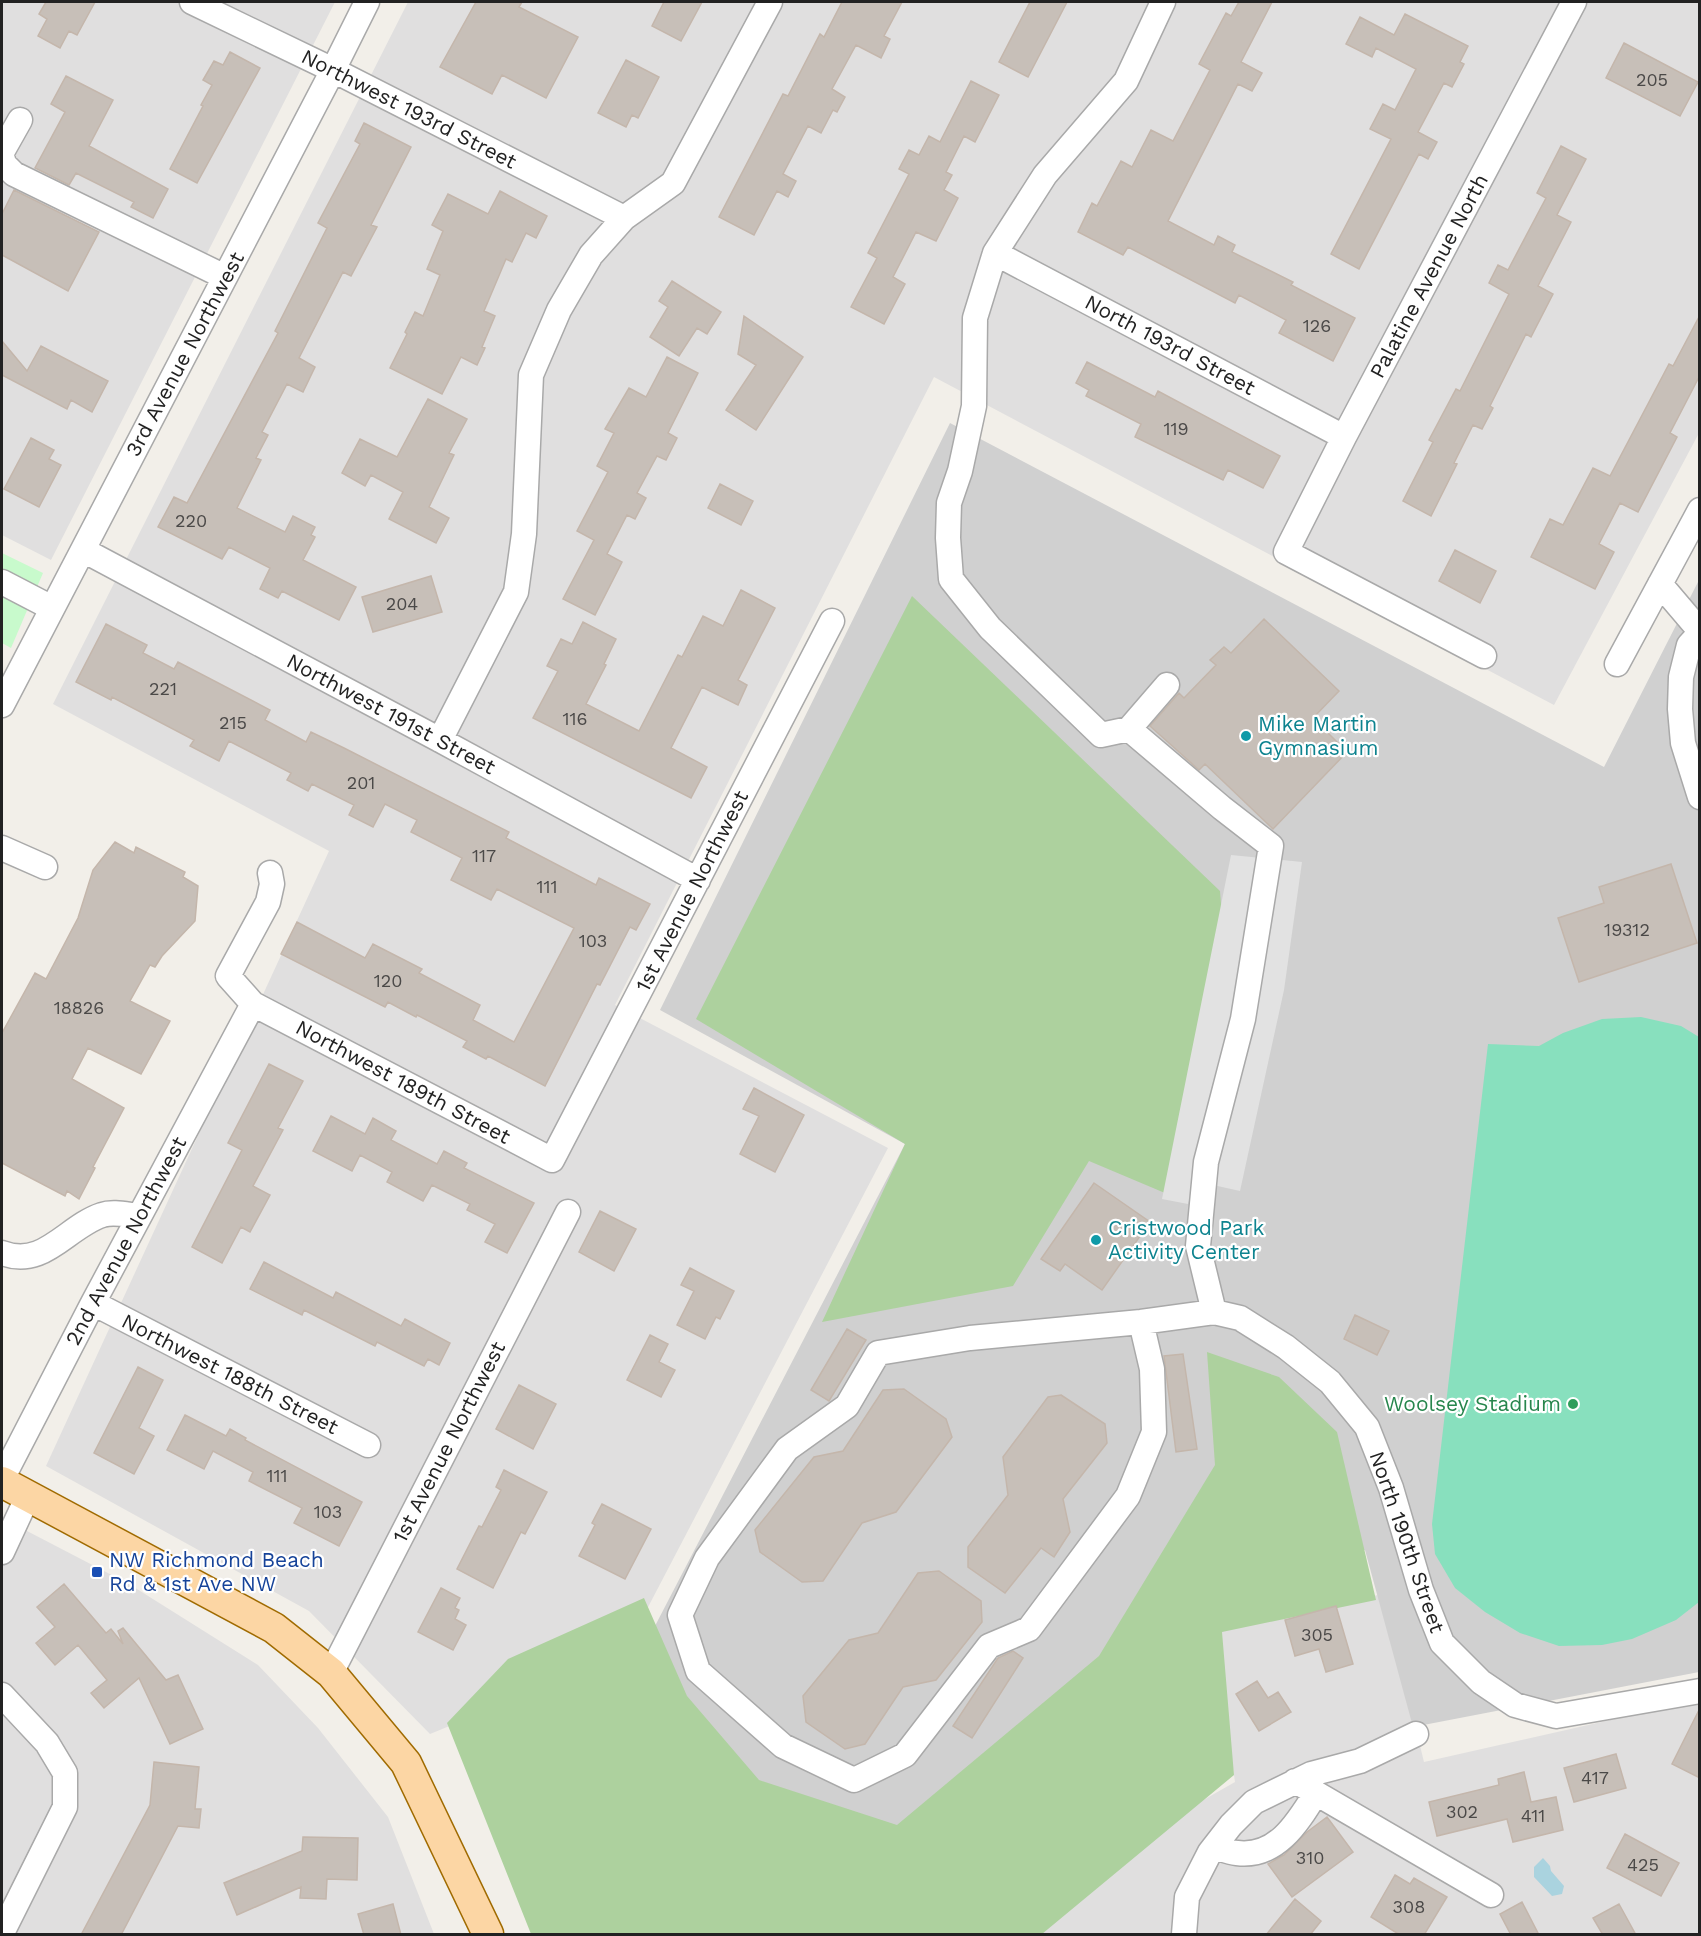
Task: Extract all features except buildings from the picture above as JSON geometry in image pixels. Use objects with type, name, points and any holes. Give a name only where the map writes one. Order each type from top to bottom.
[{"type":"main road","points":[[2,1480],[274,1628],[331,1673],[406,1763],[488,1935]]},
{"type":"street","name":"Northwest 193rd Street","points":[[192,2],[333,70],[624,218]]},
{"type":"street","name":"3rd Avenue Northwest","points":[[2,705],[367,2]]},
{"type":"street","points":[[440,740],[516,592],[524,534],[531,375],[559,310],[591,255],[624,218],[673,183],[770,2]]},
{"type":"street","points":[[1163,2],[1126,81],[1045,175],[995,253],[975,318],[974,406],[960,471],[950,503],[948,538],[951,579],[990,628],[1101,735],[1129,729],[1167,685]]},
{"type":"street","name":"Palatine Avenue North","points":[[1484,656],[1287,552],[1344,437],[1574,2]]},
{"type":"street","points":[[20,120],[2,154],[3,164],[14,174],[225,277]]},
{"type":"street","name":"North 193rd Street","points":[[995,253],[1344,437]]},
{"type":"street","points":[[1617,664],[1700,510]]},
{"type":"street","name":"Northwest 191st Street","points":[[83,550],[698,880]]},
{"type":"street","points":[[2,582],[52,608]]},
{"type":"street","points":[[1660,584],[1700,632],[1689,645],[1682,677],[1680,709],[1683,743],[1700,797]]},
{"type":"street","name":"1st Avenue Northwest","points":[[552,1160],[832,621]]},
{"type":"street","points":[[1129,729],[1270,846],[1243,1019],[1206,1162],[1198,1246],[1214,1312]]},
{"type":"street","points":[[2,848],[45,867]]},
{"type":"street","points":[[253,1004],[228,976],[268,902],[272,884],[270,873]]},
{"type":"street","name":"Northwest 189th Street","points":[[253,1004],[552,1160]]},
{"type":"street","name":"2nd Avenue Northwest","points":[[2,1480],[93,1303],[253,1004]]},
{"type":"street","name":"1st Avenue Northwest","points":[[331,1673],[568,1212]]},
{"type":"street","points":[[2,1253],[24,1257],[37,1255],[105,1213],[139,1216]]},
{"type":"street","name":"Northwest 188th Street","points":[[93,1303],[368,1445]]},
{"type":"street","name":"North 190th Street","points":[[1141,1322],[1152,1369],[1154,1432],[1128,1496],[1029,1629],[989,1646],[905,1755],[854,1780],[783,1746],[698,1671],[680,1615],[706,1558],[787,1449],[847,1406],[878,1353],[970,1338],[1141,1322],[1214,1312],[1240,1318],[1286,1347],[1330,1382],[1367,1427],[1391,1488],[1421,1590],[1442,1643],[1481,1682],[1515,1705],[1556,1716],[1700,1691]]},
{"type":"street","points":[[2,1552],[28,1496]]},
{"type":"street","points":[[2,1695],[46,1743],[65,1773],[65,1807],[2,1933]]},
{"type":"street","points":[[1184,1935],[1187,1897],[1214,1847],[1231,1825],[1254,1802],[1311,1774],[1360,1761],[1416,1734]]},
{"type":"street","points":[[1295,1781],[1491,1895]]},
{"type":"street","points":[[1214,1847],[1238,1853],[1263,1850],[1290,1833],[1316,1793]]},
{"type":"shaded area","points":[[2,2],[335,2],[51,560],[2,535]]},
{"type":"shaded area","points":[[408,2],[1699,2],[1699,433],[1554,705],[934,377],[615,1005],[888,1148],[623,1655],[430,1734],[309,1611],[46,1466],[329,851],[53,704]]},
{"type":"shaded area","points":[[950,423],[1604,767],[1699,580],[1699,1672],[1413,1727],[1365,1550],[1199,1596],[979,1880],[572,1786],[905,1144],[660,1010]]},
{"type":"shaded area","points":[[1231,855],[1302,862],[1284,990],[1240,1191],[1195,1181],[1188,1204],[1162,1199]]},
{"type":"shaded area","points":[[2,1518],[129,1584],[258,1665],[318,1728],[388,1817],[434,1934],[2,1934]]},
{"type":"shaded area","points":[[1383,1594],[1424,1762],[1699,1700],[1699,1934],[968,1934],[1235,1782],[1213,1628]]},
{"type":"green space","points":[[2,553],[43,573],[11,648],[2,643]]},
{"type":"green space","points":[[912,596],[1220,891],[1229,1004],[1172,1196],[1089,1161],[1013,1286],[822,1322],[905,1144],[696,1019]]},
{"type":"green space","name":"Woolsey Stadium","points":[[1641,1017],[1681,1026],[1699,1037],[1699,1602],[1676,1620],[1632,1639],[1602,1645],[1559,1646],[1520,1633],[1485,1612],[1455,1588],[1435,1554],[1432,1524],[1488,1044],[1539,1046],[1563,1033],[1602,1019]]},
{"type":"green space","points":[[1207,1352],[1279,1377],[1337,1432],[1376,1600],[1222,1632],[1234,1775],[1042,1934],[531,1934],[447,1723],[508,1659],[644,1598],[687,1696],[759,1780],[897,1825],[1099,1656],[1215,1465]]},
{"type":"water","points":[[1543,1858],[1564,1886],[1562,1894],[1552,1896],[1534,1877],[1534,1867]]},
{"type":"place","name":"Mike Martin Gymnasium","points":[[1246,736]]},
{"type":"place","name":"Cristwood Park Activity Center","points":[[1096,1240]]},
{"type":"place","name":"Woolsey Stadium","points":[[1573,1404]]},
{"type":"place","name":"NW Richmond Beach Rd & 1st Ave NW","points":[[97,1572]]}]
